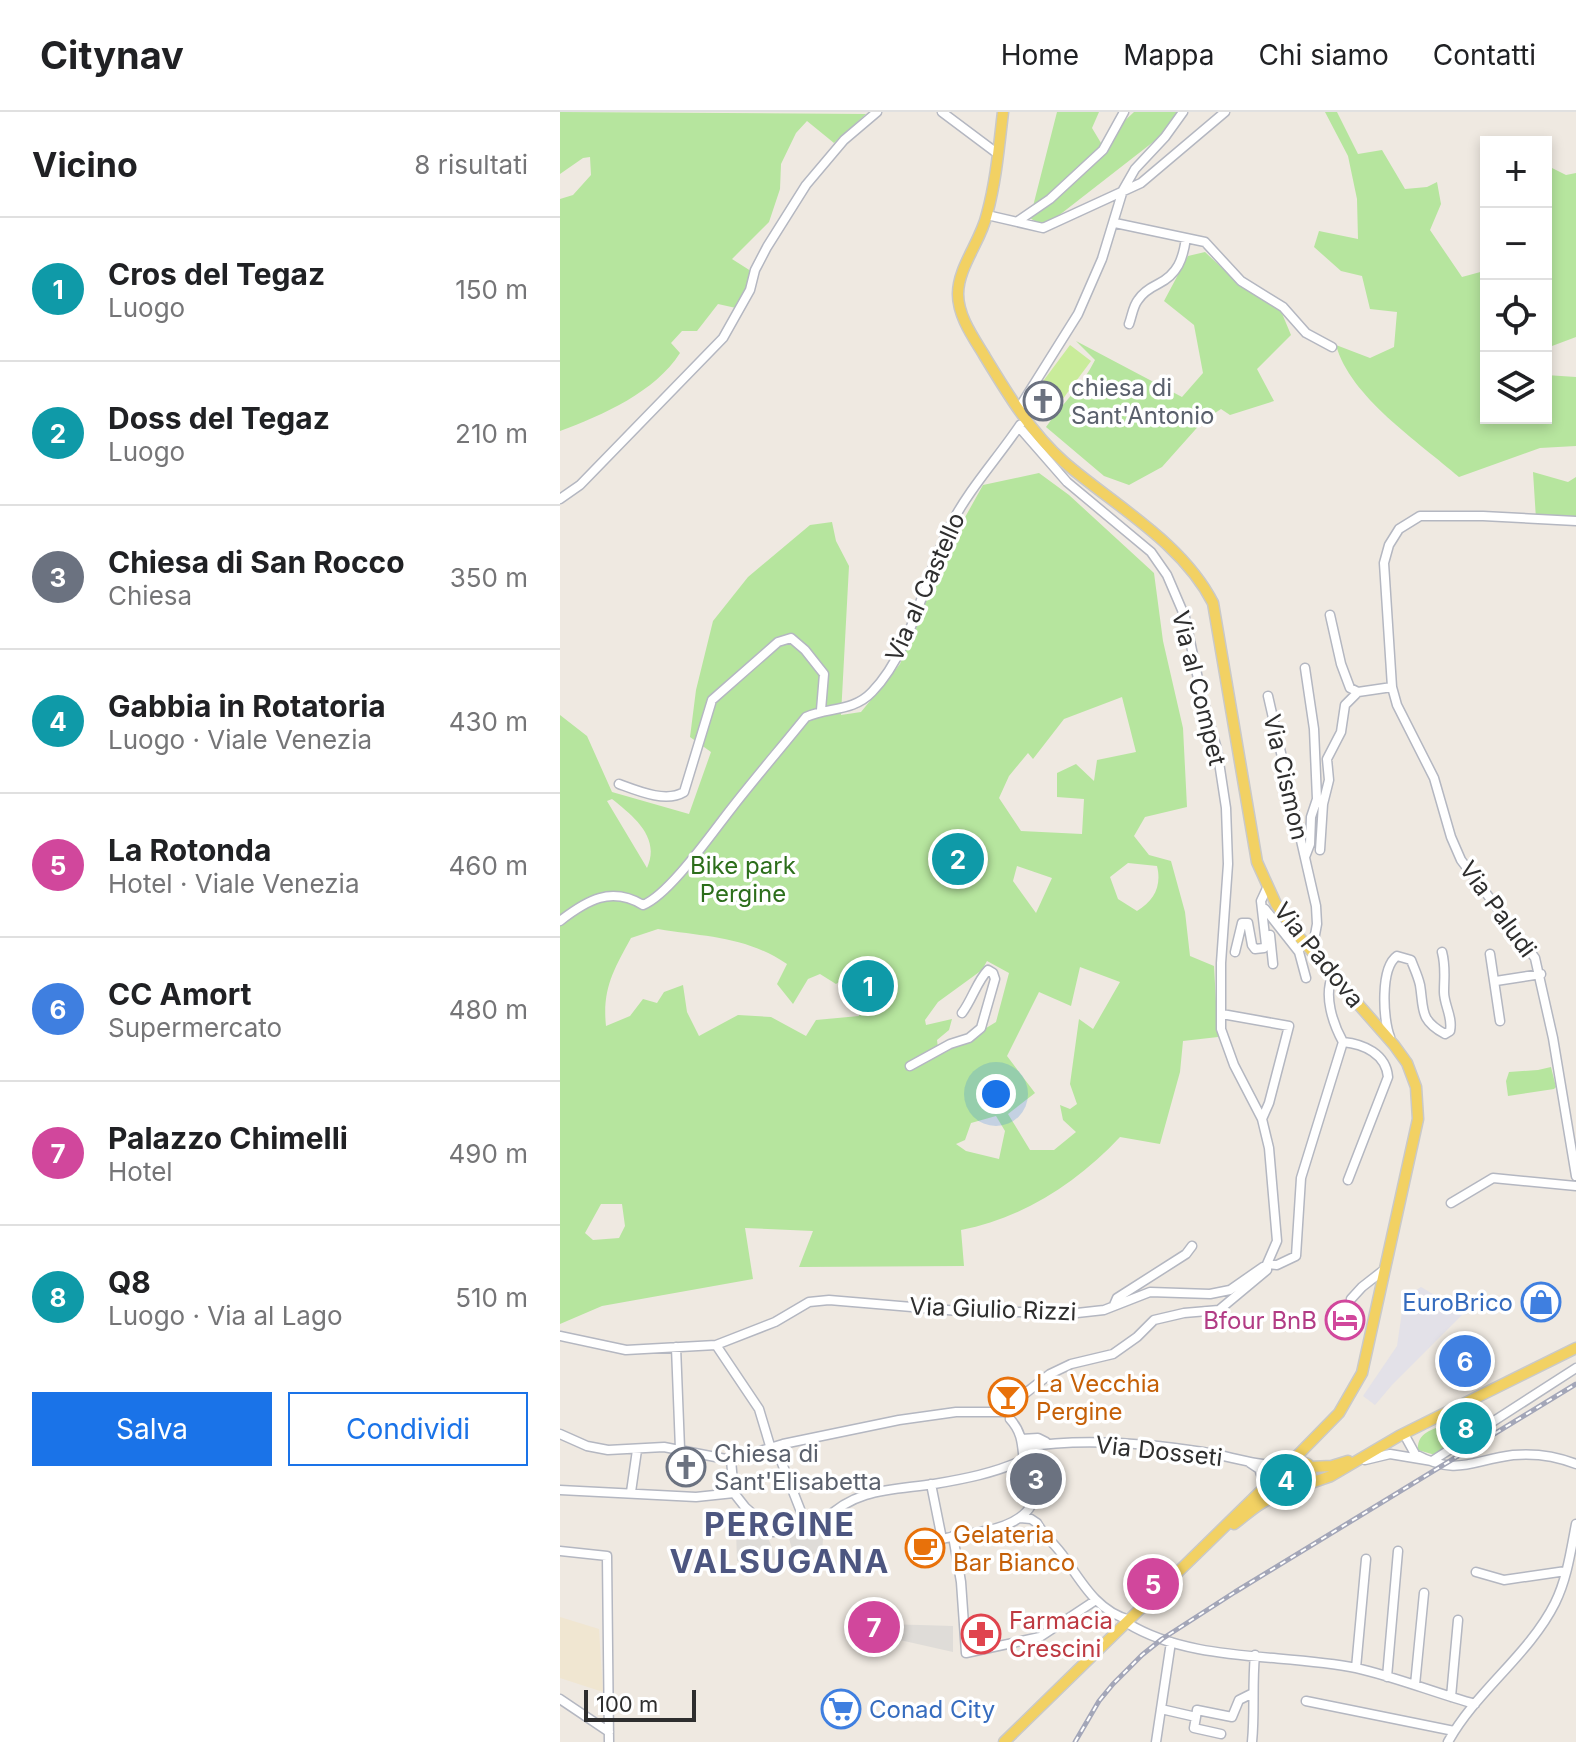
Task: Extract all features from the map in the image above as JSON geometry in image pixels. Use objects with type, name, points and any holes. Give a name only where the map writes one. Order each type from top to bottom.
[{"type":"main road","name":"Via Padova","points":[[1003,112],[987,215],[981,236],[961,275],[958,295],[965,323],[1021,418],[1063,461],[1185,561],[1203,583],[1213,603],[1257,862],[1267,888],[1284,917],[1394,1045],[1407,1063],[1416,1087],[1418,1119],[1362,1373],[1339,1413],[1311,1444],[1270,1474],[1264,1485],[1210,1542]]},
{"type":"main road","points":[[1004,1742],[1210,1542],[1272,1497],[1281,1497],[1331,1476],[1402,1435],[1576,1348]]},
{"type":"main road","name":"Via Padova","points":[[1305,1485],[1312,1478],[1308,1465],[1311,1444]]},
{"type":"main road","points":[[1287,1463],[1332,1466],[1368,1453]]},
{"type":"main road","points":[[1264,1485],[1272,1497]]},
{"type":"street","points":[[560,499],[580,485],[723,338],[750,290],[755,270],[767,247],[806,185],[844,140],[877,112]]},
{"type":"street","points":[[942,112],[998,154]]},
{"type":"street","points":[[1018,221],[1050,199],[1103,150],[1124,112]]},
{"type":"street","points":[[1123,190],[1135,169],[1183,112]]},
{"type":"street","points":[[987,215],[1043,228],[1141,183],[1172,160],[1225,112]]},
{"type":"street","name":"Via al Castello","points":[[560,921],[600,897],[615,894],[643,905],[651,901],[663,891],[806,717],[821,710],[838,711],[871,694],[901,646],[948,529],[969,491],[1000,455],[1078,314],[1115,223],[1123,190]]},
{"type":"street","points":[[1115,223],[1205,242],[1241,281],[1283,307],[1306,333],[1332,347]]},
{"type":"street","points":[[1129,324],[1136,301],[1176,270],[1183,257],[1186,238]]},
{"type":"street","name":"Via al Compet","points":[[1021,418],[1067,482],[1151,552],[1167,575],[1185,617],[1217,749],[1226,808],[1228,864],[1221,1029],[1262,1119],[1269,1148],[1277,1241],[1267,1264]]},
{"type":"street","name":"Via Paludi","points":[[1576,521],[1420,516],[1399,529],[1389,545],[1384,563],[1392,687],[1397,705],[1434,778],[1461,860],[1530,948],[1541,974],[1576,1176]]},
{"type":"street","points":[[1330,615],[1345,679],[1350,688],[1358,692],[1392,687]]},
{"type":"street","points":[[619,784],[648,794],[679,795],[684,792],[712,700],[778,642],[791,638],[824,674],[821,710]]},
{"type":"street","name":"Via Cismon","points":[[1305,668],[1314,729],[1317,799],[1305,858]]},
{"type":"street","points":[[1320,850],[1323,804],[1329,780],[1327,759],[1341,732],[1345,705],[1358,692]]},
{"type":"street","name":"Via Cismon","points":[[1268,696],[1316,906],[1317,924],[1312,951]]},
{"type":"street","points":[[1235,952],[1242,923],[1248,923],[1255,949],[1266,945],[1261,901],[1267,888]]},
{"type":"street","points":[[1261,901],[1267,915],[1273,964]]},
{"type":"street","points":[[1267,915],[1299,952],[1306,978]]},
{"type":"street","points":[[1394,1045],[1384,1014],[1387,970],[1390,961],[1397,956],[1411,960],[1420,983],[1421,1010],[1425,1018],[1445,1034],[1450,1031],[1444,994],[1446,966],[1442,952]]},
{"type":"street","points":[[1490,954],[1500,1021]]},
{"type":"street","points":[[910,1066],[950,1044],[969,1038],[981,1028],[995,979],[993,973],[988,970],[983,975],[962,1013]]},
{"type":"street","points":[[1496,981],[1541,974]]},
{"type":"street","points":[[1009,1414],[1018,1399],[1050,1374],[1071,1364],[1113,1354],[1154,1320],[1219,1310],[1267,1270],[1267,1264],[1277,1265],[1296,1256],[1301,1178],[1343,1042],[1333,1022],[1329,983],[1333,975]]},
{"type":"street","name":"Via al Compet","points":[[1222,1014],[1289,1026],[1262,1119]]},
{"type":"street","points":[[1343,1042],[1353,1043],[1379,1055],[1387,1066],[1388,1077],[1348,1180]]},
{"type":"street","points":[[1451,1203],[1493,1178],[1576,1186]]},
{"type":"street","points":[[1114,1305],[1117,1298],[1186,1254],[1192,1246]]},
{"type":"street","name":"Via Giulio Rizzi","points":[[560,1336],[626,1350],[716,1345],[775,1322],[809,1302],[829,1300],[959,1311],[999,1310],[1044,1314],[1104,1310],[1150,1292],[1210,1294],[1230,1290],[1267,1264]]},
{"type":"street","points":[[1351,1299],[1386,1269]]},
{"type":"street","points":[[716,1345],[759,1409],[805,1522]]},
{"type":"street","points":[[676,1347],[680,1449]]},
{"type":"street","points":[[1432,1461],[1576,1368]]},
{"type":"street","points":[[560,1434],[587,1446],[608,1450],[664,1447],[731,1460],[839,1431],[899,1420],[956,1412],[1009,1414]]},
{"type":"street","points":[[931,1484],[942,1539],[1001,1526],[1020,1518],[1032,1504],[1023,1460],[1023,1443],[1018,1427],[1009,1414]]},
{"type":"street","points":[[1406,1457],[1397,1444],[1402,1435],[1415,1454],[1432,1461]]},
{"type":"street","name":"Via Dosseti","points":[[1023,1443],[1162,1447],[1269,1466],[1287,1463]]},
{"type":"street","points":[[631,1492],[637,1450]]},
{"type":"street","points":[[1352,1464],[1382,1455],[1458,1467],[1512,1455],[1538,1455],[1562,1458],[1576,1464]]},
{"type":"street","points":[[731,1460],[734,1493],[745,1507],[773,1532],[786,1527]]},
{"type":"street","points":[[825,1520],[849,1501],[874,1491],[931,1484],[997,1470],[1023,1460]]},
{"type":"street","name":"Via Dosseti","points":[[1245,1460],[1259,1469],[1264,1485]]},
{"type":"street","points":[[560,1490],[696,1497],[734,1493]]},
{"type":"street","points":[[1020,1518],[1031,1519],[1063,1555],[1077,1580],[1096,1600],[1127,1624],[1148,1635],[1212,1651],[1356,1668],[1475,1704]]},
{"type":"street","points":[[1448,1742],[1475,1704],[1536,1632],[1555,1603],[1566,1571],[1576,1524]]},
{"type":"street","points":[[953,1536],[961,1582],[966,1653],[1040,1637],[1096,1600]]},
{"type":"street","points":[[560,1551],[607,1556],[609,1737]]},
{"type":"street","points":[[1387,1677],[1398,1551]]},
{"type":"street","points":[[1356,1668],[1366,1559]]},
{"type":"street","points":[[1476,1572],[1504,1580],[1566,1571]]},
{"type":"street","points":[[1415,1685],[1424,1593]]},
{"type":"street","points":[[1451,1697],[1458,1620]]},
{"type":"street","points":[[1156,1742],[1171,1642]]},
{"type":"street","points":[[1252,1742],[1256,1702],[1251,1694],[1255,1655]]},
{"type":"street","points":[[1221,1734],[1194,1728],[1197,1710],[1232,1717],[1239,1700],[1251,1694]]},
{"type":"street","points":[[560,1699],[609,1737]]},
{"type":"street","points":[[1306,1701],[1454,1731]]},
{"type":"street","points":[[1161,1709],[1196,1717]]},
{"type":"shaded area","points":[[1421,1287],[1448,1303],[1459,1297],[1471,1306],[1375,1405],[1363,1396],[1397,1346],[1404,1298]]},
{"type":"shaded area","points":[[825,1517],[822,1551],[795,1560],[785,1524],[802,1520],[808,1524]]},
{"type":"shaded area","points":[[759,1527],[769,1540],[777,1560],[737,1561],[736,1531]]},
{"type":"shaded area","points":[[560,1617],[599,1629],[603,1692],[560,1678]]},
{"type":"shaded area","points":[[886,1624],[953,1626],[953,1652],[882,1636]]},
{"type":"green space","points":[[560,112],[866,114],[834,143],[807,121],[796,133],[781,164],[780,189],[769,222],[732,259],[754,273],[736,308],[718,304],[697,331],[682,331],[671,343],[680,353],[642,391],[610,410],[560,431],[560,199],[573,195],[591,175],[590,157],[583,158],[560,174]]},
{"type":"green space","points":[[1057,112],[1099,112],[1092,128],[1101,143],[1134,112],[1180,112],[1166,132],[1044,227],[1030,218]]},
{"type":"green space","points":[[1325,112],[1337,112],[1358,154],[1382,150],[1405,189],[1427,187],[1437,182],[1441,204],[1430,230],[1462,277],[1480,272],[1480,424],[1552,424],[1552,375],[1576,377],[1576,446],[1540,448],[1459,477],[1388,417],[1356,383],[1336,345],[1370,358],[1394,347],[1397,312],[1370,309],[1362,276],[1341,271],[1314,247],[1319,231],[1358,239],[1357,199],[1348,156]]},
{"type":"green space","points":[[1552,168],[1566,175],[1576,173],[1576,337],[1552,346]]},
{"type":"green space","points":[[1205,252],[1237,282],[1281,311],[1291,335],[1257,369],[1274,401],[1230,415],[1221,409],[1203,421],[1162,467],[1129,485],[1104,476],[1046,427],[1095,360],[1076,341],[1182,397],[1203,373],[1194,325],[1164,301],[1188,256]]},
{"type":"green space","points":[[1070,345],[1091,361],[1062,400],[1041,384]]},
{"type":"green space","points":[[1533,472],[1568,482],[1576,477],[1576,520],[1536,519]]},
{"type":"green space","name":"Bike park Pergine","points":[[1039,473],[1069,495],[1154,573],[1163,641],[1183,728],[1187,807],[1145,817],[1134,836],[1149,855],[1171,861],[1185,912],[1190,956],[1214,966],[1218,1037],[1183,1041],[1180,1072],[1160,1144],[1120,1137],[1086,1169],[1048,1196],[1006,1217],[961,1230],[964,1266],[799,1267],[813,1231],[745,1228],[753,1279],[602,1306],[560,1324],[560,715],[587,736],[612,792],[689,814],[711,752],[690,737],[696,690],[713,621],[748,577],[810,525],[832,522],[836,541],[849,566],[841,715],[861,712],[900,664],[939,564],[983,485]],"holes":[[[1122,697],[1136,752],[1097,760],[1094,781],[1076,764],[1057,773],[1057,797],[1084,799],[1082,834],[1021,831],[999,798],[1009,776],[1028,753],[1033,759],[1064,719]],[[612,799],[643,828],[650,847],[647,868],[607,801]],[[1128,863],[1157,866],[1157,886],[1152,898],[1143,907],[1137,911],[1118,899],[1110,877]],[[1017,866],[1052,878],[1036,913],[1013,881]],[[658,929],[709,936],[756,948],[787,964],[777,984],[793,1004],[808,979],[820,974],[836,984],[860,968],[859,1016],[816,1020],[806,1036],[771,1017],[738,1015],[699,1036],[687,1012],[683,985],[664,992],[657,1003],[643,999],[630,1016],[606,1026],[606,1001],[615,970],[631,938]],[[987,961],[1009,973],[996,1022],[955,1047],[938,1048],[937,1040],[949,1030],[952,1019],[926,1025],[925,1020],[938,1002],[982,970]],[[1080,967],[1120,982],[1093,1029],[1079,1019],[1070,1084],[1077,1104],[1070,1109],[1060,1105],[1063,1120],[1076,1132],[1054,1150],[1030,1150],[1008,1114],[1035,1093],[1007,1056],[1039,992],[1071,1006]],[[996,1116],[1005,1131],[999,1159],[966,1151],[956,1144],[965,1140],[971,1123]],[[601,1204],[622,1204],[625,1226],[619,1238],[593,1240],[585,1233]]]},
{"type":"green space","points":[[1551,1067],[1554,1089],[1508,1096],[1506,1081],[1509,1072]]},
{"type":"green space","points":[[1444,1425],[1454,1442],[1435,1455],[1418,1450],[1422,1436]]},
{"type":"railway","points":[[1075,1742],[1113,1684],[1162,1639],[1576,1384]]},
{"type":"place","name":"chiesa di Sant'Antonio","points":[[1043,401]]},
{"type":"place","name":"Doss del Tegaz","points":[[958,859]]},
{"type":"place","name":"Cros del Tegaz","points":[[868,986]]},
{"type":"place","name":"EuroBrico","points":[[1541,1302]]},
{"type":"place","name":"Bfour BnB","points":[[1345,1320]]},
{"type":"place","name":"CC Amort","points":[[1465,1361]]},
{"type":"place","name":"La Vecchia Pergine","points":[[1008,1397]]},
{"type":"place","name":"Q8","points":[[1466,1428]]},
{"type":"place","name":"Chiesa di Sant'Elisabetta","points":[[686,1467]]},
{"type":"place","name":"Chiesa di San Rocco","points":[[1036,1479]]},
{"type":"place","name":"Gabbia in Rotatoria","points":[[1286,1480]]},
{"type":"place","name":"Gelateria Bar Bianco","points":[[925,1548]]},
{"type":"place","name":"La Rotonda","points":[[1153,1584]]},
{"type":"place","name":"Palazzo Chimelli","points":[[874,1627]]},
{"type":"place","name":"Farmacia Crescini","points":[[981,1634]]},
{"type":"place","name":"Conad City","points":[[841,1709]]},
{"type":"district","name":"PERGINE VALSUGANA","points":[[780,1542]]}]
